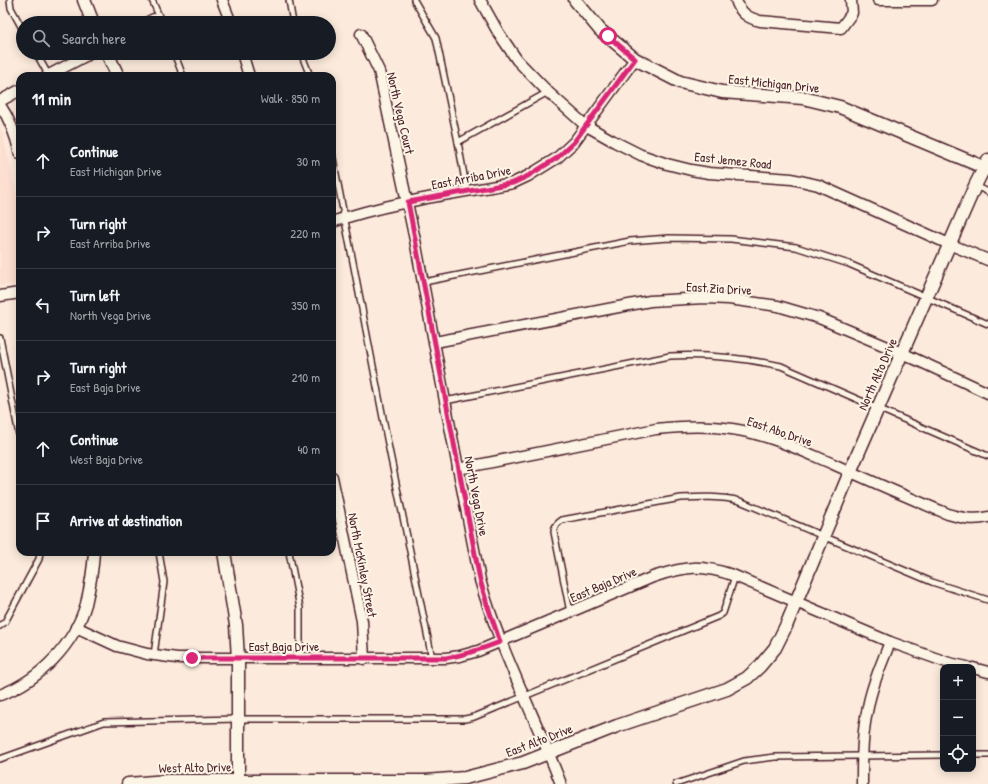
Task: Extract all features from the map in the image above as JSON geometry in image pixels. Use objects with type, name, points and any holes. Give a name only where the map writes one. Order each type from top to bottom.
[{"type":"street","points":[[84,0],[90,16]]},
{"type":"street","points":[[222,0],[228,16]]},
{"type":"street","name":"East Jemez Road","points":[[480,0],[498,32],[517,60],[548,92],[586,125],[614,142],[634,152],[666,164],[709,173],[792,179],[818,185],[988,260]]},
{"type":"street","name":"East Michigan Drive","points":[[575,0],[600,30],[635,59],[680,82],[722,92],[803,98],[840,107],[987,166]]},
{"type":"street","points":[[736,0],[738,8],[749,18],[760,21],[841,28],[852,13],[851,0]]},
{"type":"street","points":[[878,0],[932,0]]},
{"type":"street","name":"North Vega Court","points":[[361,34],[379,71],[408,202]]},
{"type":"street","name":"East Arriba Drive","points":[[336,221],[408,202],[513,183],[528,176],[557,158],[574,142],[635,59]]},
{"type":"street","points":[[55,72],[78,60]]},
{"type":"street","points":[[110,60],[116,72]]},
{"type":"street","points":[[244,60],[248,72]]},
{"type":"street","points":[[0,101],[16,92]]},
{"type":"street","points":[[0,105],[7,115],[16,139]]},
{"type":"street","name":"North Alto Drive","points":[[796,601],[949,244],[975,186],[987,166]]},
{"type":"street","name":"North Vega Drive","points":[[408,202],[480,580],[500,642],[549,752],[561,784]]},
{"type":"street","points":[[0,296],[16,294]]},
{"type":"street","name":"East Zia Drive","points":[[435,342],[631,304],[671,299],[704,298],[756,302],[819,318],[902,352],[988,392]]},
{"type":"street","name":"East Abo Drive","points":[[458,469],[656,429],[679,426],[706,426],[733,429],[787,444],[948,514],[974,520],[988,517]]},
{"type":"street","name":"North McKinley Street","points":[[336,496],[362,621],[364,659]]},
{"type":"street","points":[[0,695],[11,691],[30,679],[54,659],[76,627],[85,605],[90,587],[94,556]]},
{"type":"street","points":[[225,556],[236,625],[238,659],[238,782]]},
{"type":"street","name":"East Baja Drive","points":[[76,627],[118,646],[154,655],[177,658],[446,658],[460,656],[500,642],[653,577],[687,568],[709,568],[735,576],[890,642],[954,664]]},
{"type":"street","name":"East Alto Drive","points":[[238,782],[440,780],[465,778],[523,763],[617,726],[727,689],[747,678],[776,648],[796,601]]},
{"type":"street","points":[[862,784],[862,756],[868,706],[875,680],[890,642]]},
{"type":"street","points":[[976,669],[988,672]]},
{"type":"street","name":"West Alto Drive","points":[[128,784],[167,781],[238,782]]},
{"type":"lane","points":[[10,0],[13,13],[16,18]]},
{"type":"lane","points":[[152,0],[154,16]]},
{"type":"lane","points":[[289,0],[292,16]]},
{"type":"lane","points":[[414,0],[436,38],[467,192]]},
{"type":"lane","points":[[40,60],[46,72]]},
{"type":"lane","points":[[176,60],[181,72]]},
{"type":"lane","points":[[304,60],[308,72]]},
{"type":"lane","points":[[458,142],[548,92]]},
{"type":"lane","points":[[336,175],[432,658]]},
{"type":"lane","points":[[975,186],[988,192]]},
{"type":"lane","points":[[424,282],[630,241],[669,238],[731,238],[796,247],[849,264],[988,324]]},
{"type":"lane","points":[[0,338],[16,420]]},
{"type":"lane","points":[[445,401],[670,356],[696,354],[745,359],[781,366],[988,456]]},
{"type":"lane","points":[[570,612],[554,528],[562,520],[681,498],[732,499],[740,501],[932,582],[988,600]]},
{"type":"lane","points":[[0,626],[5,622],[39,556]]},
{"type":"lane","points":[[154,655],[164,582],[160,556]]},
{"type":"lane","points":[[291,556],[300,608],[300,659]]},
{"type":"lane","points":[[0,759],[104,722],[238,719],[465,719],[474,717],[719,616],[722,613],[735,576]]},
{"type":"lane","points":[[676,784],[744,762],[768,758],[940,755]]},
{"type":"lane","points":[[976,755],[988,755]]},
{"type":"shaded area","points":[[0,126],[16,191],[16,284],[0,286]]},
{"type":"route","points":[[192,658],[446,658],[478,651],[500,642],[480,580],[408,202],[513,183],[528,176],[557,158],[574,142],[635,59],[608,36]]}]
